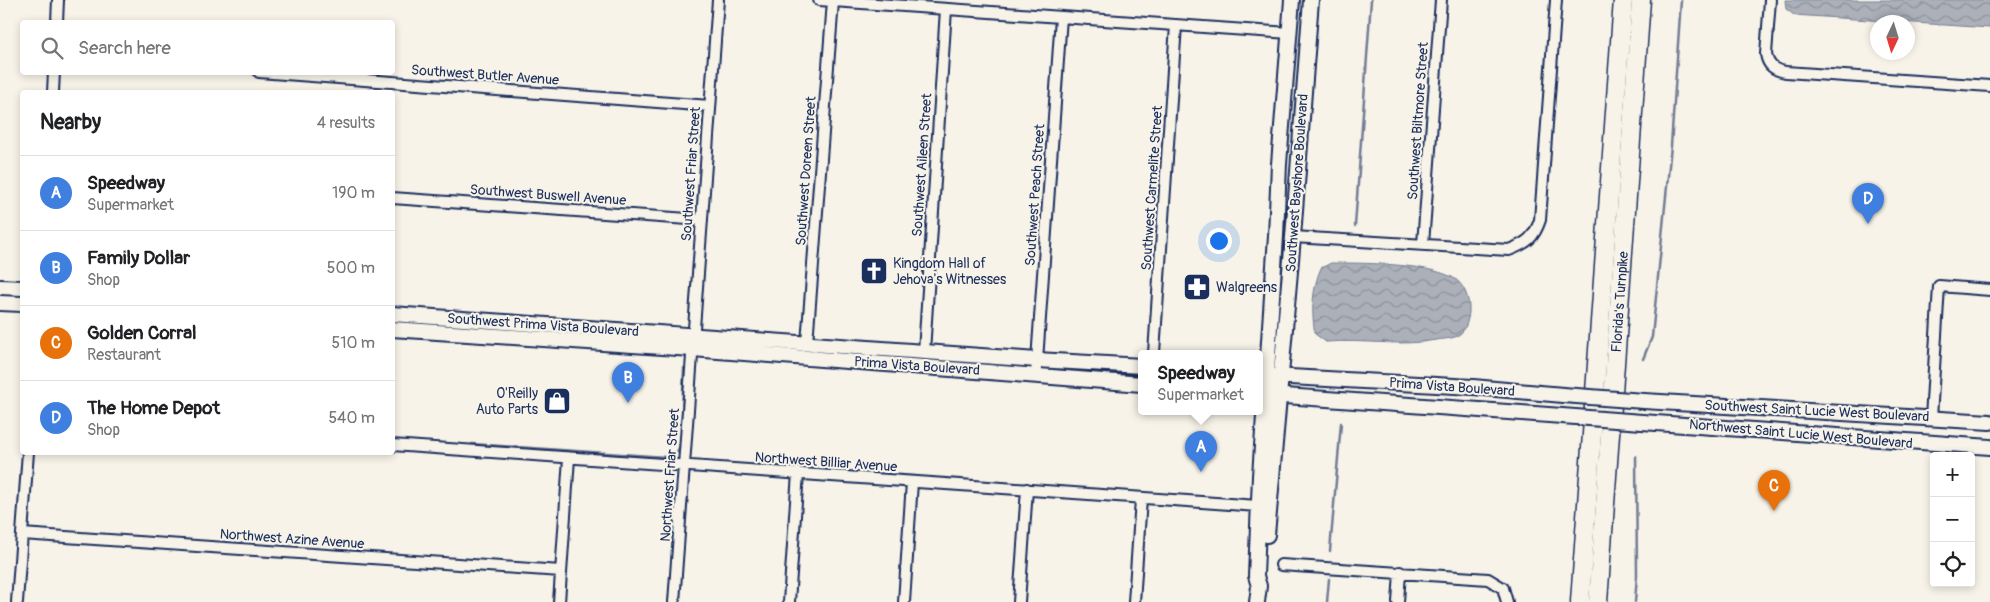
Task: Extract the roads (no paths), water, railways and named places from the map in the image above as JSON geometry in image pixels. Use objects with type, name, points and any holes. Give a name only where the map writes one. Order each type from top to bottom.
[{"type":"highway","name":"Florida's Turnpike","points":[[1580,602],[1623,0]]},
{"type":"highway","name":"Florida's Turnpike","points":[[1598,602],[1641,0]]},
{"type":"main road","name":"Southwest Bayshore Boulevard","points":[[1259,586],[1264,577],[1282,377],[1311,0]]},
{"type":"main road","name":"Southwest Bayshore Boulevard","points":[[1263,375],[1291,7]]},
{"type":"main road","points":[[1291,7],[1296,24],[1293,74],[1298,84],[1304,89]]},
{"type":"main road","points":[[1284,95],[1294,101],[1296,108],[1293,158],[1299,168]]},
{"type":"main road","points":[[0,287],[20,288]]},
{"type":"main road","points":[[0,303],[20,304]]},
{"type":"main road","name":"Southwest Prima Vista Boulevard","points":[[395,314],[692,342]]},
{"type":"main road","name":"Southwest Prima Vista Boulevard","points":[[395,329],[692,342]]},
{"type":"main road","name":"Prima Vista Boulevard","points":[[692,342],[807,343],[1138,366]]},
{"type":"main road","name":"Prima Vista Boulevard","points":[[692,342],[1138,384]]},
{"type":"main road","name":"Prima Vista Boulevard","points":[[1263,375],[1474,387],[1644,401]]},
{"type":"main road","name":"Prima Vista Boulevard","points":[[1263,394],[1642,422]]},
{"type":"main road","name":"Southwest Saint Lucie West Boulevard","points":[[1644,401],[1990,422]]},
{"type":"main road","name":"Southwest Bayshore Boulevard","points":[[1259,586],[1256,576],[1261,415]]},
{"type":"main road","name":"Northwest Saint Lucie West Boulevard","points":[[1642,422],[1990,448]]},
{"type":"main road","points":[[1257,602],[1259,586]]},
{"type":"street","points":[[57,20],[58,0]]},
{"type":"street","name":"Southwest Friar Street","points":[[692,342],[718,0]]},
{"type":"street","points":[[819,0],[1290,34]]},
{"type":"street","name":"Southwest Biltmore Street","points":[[1423,244],[1441,0]]},
{"type":"street","points":[[1293,237],[1509,250],[1521,246],[1536,232],[1540,220],[1556,0]]},
{"type":"street","points":[[1770,0],[1766,54],[1767,62],[1774,70],[1990,86]]},
{"type":"street","name":"Southwest Doreen Street","points":[[807,343],[833,1]]},
{"type":"street","name":"Southwest Aileen Street","points":[[924,352],[946,9]]},
{"type":"street","name":"Southwest Peach Street","points":[[1036,375],[1062,17]]},
{"type":"street","name":"Southwest Carmelite Street","points":[[1154,350],[1176,25]]},
{"type":"street","points":[[53,90],[54,75]]},
{"type":"street","name":"Southwest Butler Avenue","points":[[299,75],[710,106]]},
{"type":"street","name":"Southwest Buswell Avenue","points":[[395,198],[702,220]]},
{"type":"street","points":[[1931,418],[1939,286],[1990,290]]},
{"type":"street","name":"Northwest Friar Street","points":[[674,602],[692,342]]},
{"type":"street","name":"Northwest Billiar Avenue","points":[[395,445],[1258,506]]},
{"type":"street","points":[[17,602],[28,455]]},
{"type":"street","points":[[558,602],[569,458]]},
{"type":"street","points":[[789,602],[798,473]]},
{"type":"street","points":[[904,602],[912,482]]},
{"type":"street","points":[[1019,602],[1027,489]]},
{"type":"street","points":[[1134,602],[1141,499]]},
{"type":"street","name":"Northwest Azine Avenue","points":[[22,534],[561,571]]},
{"type":"street","points":[[1281,565],[1488,579],[1503,588],[1507,602]]},
{"type":"street","points":[[1398,602],[1400,572]]},
{"type":"water","points":[[1785,0],[1990,0],[1990,28],[1915,23],[1915,15],[1870,15],[1870,20],[1794,15],[1786,9]]},
{"type":"water","points":[[1331,263],[1410,266],[1440,272],[1452,277],[1463,287],[1467,297],[1469,312],[1465,327],[1455,337],[1422,342],[1326,342],[1315,334],[1313,301],[1321,268]]},
{"type":"waterway","points":[[1355,226],[1371,0]]},
{"type":"waterway","points":[[1643,359],[1652,337],[1671,146],[1681,0]]},
{"type":"waterway","points":[[682,416],[684,368]]},
{"type":"waterway","points":[[1330,551],[1341,423]]},
{"type":"waterway","points":[[472,444],[666,457],[675,455],[680,444]]},
{"type":"waterway","points":[[1635,602],[1637,575],[1636,456]]},
{"type":"waterway","points":[[1327,602],[1329,579]]},
{"type":"place","name":"The Home Depot","points":[[1868,224]]},
{"type":"place","name":"Kingdom Hall of Jehova's Witnesses","points":[[874,271]]},
{"type":"place","name":"Walgreens","points":[[1197,287]]},
{"type":"place","name":"O'Reilly Auto Parts","points":[[557,401]]},
{"type":"place","name":"Family Dollar","points":[[628,403]]},
{"type":"place","name":"Speedway","points":[[1201,472]]},
{"type":"place","name":"Golden Corral","points":[[1774,511]]}]
